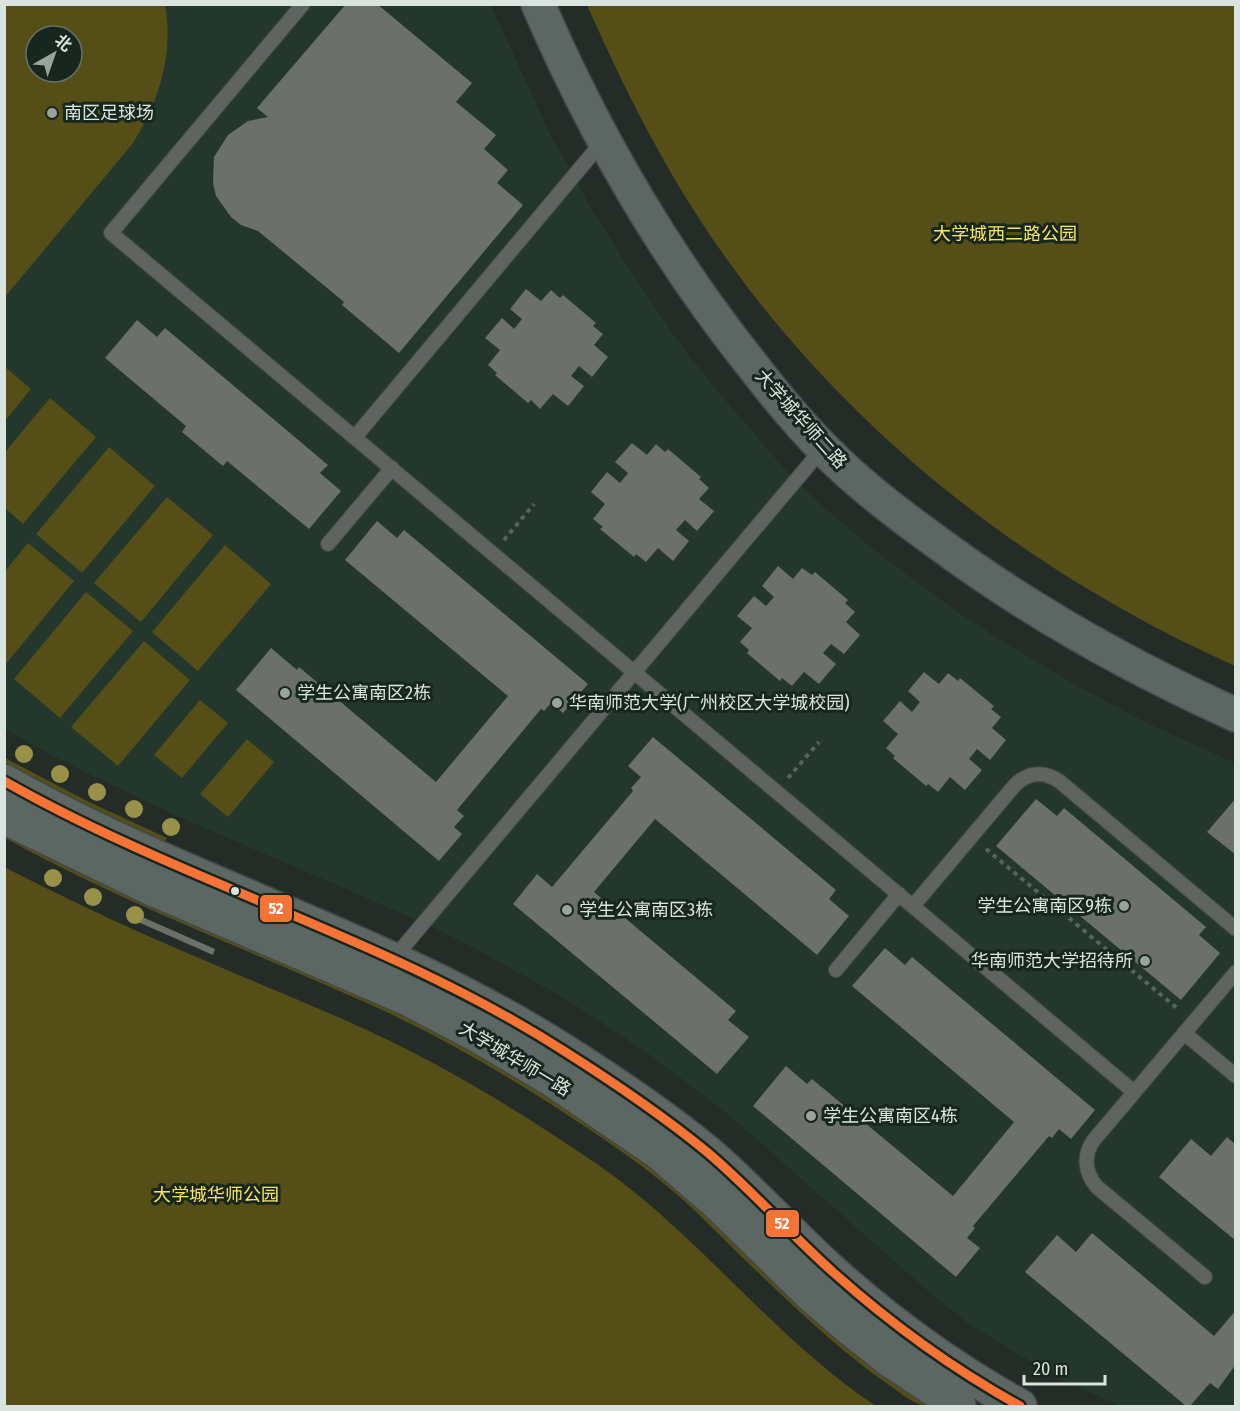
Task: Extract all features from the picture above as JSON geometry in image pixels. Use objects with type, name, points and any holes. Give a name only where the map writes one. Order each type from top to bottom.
[{"type":"street","name":"大学城华师二路","points":[[538,4],[571,78],[603,141],[640,205],[708,308],[773,391],[823,448],[913,525],[1022,602],[1095,646],[1144,672],[1236,715]]},
{"type":"street","name":"大学城华师一路","points":[[4,781],[64,813],[143,850],[394,958],[448,984],[521,1025],[640,1100],[709,1154],[832,1272],[909,1336],[1020,1407]]},
{"type":"street","name":"大学城华师一路","points":[[4,817],[160,892],[326,962],[415,1003],[551,1079],[658,1152],[717,1203],[848,1327],[891,1361],[959,1407]]},
{"type":"lane","points":[[303,4],[111,233],[1134,1092]]},
{"type":"lane","points":[[355,437],[603,141]]},
{"type":"lane","points":[[394,958],[823,448]]},
{"type":"lane","points":[[328,544],[392,468]]},
{"type":"lane","points":[[913,906],[1020,779],[1032,774],[1050,776],[1059,781],[1236,929]]},
{"type":"lane","points":[[836,970],[899,894]]},
{"type":"lane","points":[[1205,1277],[1097,1186],[1087,1171],[1086,1158],[1090,1146],[1236,972]]},
{"type":"lane","points":[[1189,1027],[1236,1076]]},
{"type":"path","points":[[493,553],[534,504]]},
{"type":"path","points":[[777,792],[819,742]]},
{"type":"path","points":[[971,837],[1189,1027]]},
{"type":"shaded area","name":"华南师范大学(广州校区大学城校园)","points":[[5,5],[491,5],[549,132],[622,258],[673,334],[710,382],[795,481],[886,559],[959,613],[999,639],[1074,684],[1145,722],[1235,763],[1235,1406],[1121,1406],[1067,1382],[968,1323],[929,1292],[728,1114],[646,1052],[569,1001],[473,947],[424,923],[177,816],[62,761],[5,729]]},
{"type":"green space","points":[[4,5],[165,5],[167,41],[162,77],[150,111],[133,143],[5,297]]},
{"type":"green space","name":"大学城西二路公园","points":[[587,5],[1235,5],[1235,666],[1133,615],[1073,580],[1016,542],[906,457],[855,409],[807,359],[763,306],[701,222],[648,131]]},
{"type":"green space","points":[[5,367],[31,389],[5,421]]},
{"type":"green space","points":[[50,398],[96,437],[23,524],[5,508],[5,452]]},
{"type":"green space","points":[[109,447],[155,486],[82,573],[36,534]]},
{"type":"green space","points":[[167,497],[213,535],[141,622],[94,583]]},
{"type":"green space","points":[[28,543],[74,581],[5,665],[5,571]]},
{"type":"green space","points":[[225,545],[271,584],[198,671],[152,632]]},
{"type":"green space","points":[[86,592],[133,631],[60,718],[14,679]]},
{"type":"green space","points":[[144,641],[190,680],[118,766],[71,727]]},
{"type":"green space","points":[[200,700],[228,723],[182,778],[154,755]]},
{"type":"green space","points":[[247,739],[274,762],[228,817],[200,794]]},
{"type":"green space","points":[[5,758],[87,801],[167,838],[164,843],[64,794],[5,762]]},
{"type":"green space","points":[[4,833],[399,1012],[543,1093],[646,1163],[678,1189],[882,1374],[930,1406],[910,1400],[853,1358],[798,1311],[674,1192],[620,1150],[539,1096],[413,1025],[92,882],[5,838]]},
{"type":"green space","name":"大学城华师公园","points":[[4,867],[134,930],[388,1040],[519,1113],[594,1162],[631,1190],[667,1220],[803,1349],[838,1379],[876,1406],[5,1406]]},
{"type":"building","points":[[346,4],[377,4],[472,83],[456,102],[496,135],[484,149],[508,170],[497,183],[523,205],[399,353],[342,305],[344,302],[258,231],[241,225],[231,217],[216,196],[213,183],[214,157],[228,135],[248,121],[268,117],[257,108]]},
{"type":"building","points":[[526,289],[541,301],[551,290],[560,298],[563,295],[596,323],[593,326],[603,334],[594,345],[608,357],[592,377],[579,366],[571,376],[584,386],[568,406],[553,394],[540,409],[531,400],[528,403],[495,375],[497,373],[488,365],[500,350],[485,338],[502,318],[514,329],[522,319],[510,309]]},
{"type":"building","points":[[137,320],[157,337],[165,328],[328,465],[320,473],[341,491],[309,529],[227,461],[223,466],[182,432],[186,426],[105,358]]},
{"type":"building","points":[[632,443],[647,455],[656,444],[665,452],[668,449],[701,477],[699,479],[709,488],[699,499],[714,511],[697,531],[685,520],[676,530],[689,541],[673,561],[658,548],[646,562],[636,554],[634,557],[600,529],[603,527],[593,519],[605,504],[591,492],[607,472],[620,483],[628,473],[615,462]]},
{"type":"building","name":"学生公寓南区2栋","points":[[377,521],[397,538],[404,530],[588,684],[563,713],[551,703],[544,711],[541,709],[457,810],[464,816],[454,827],[462,834],[439,861],[236,690],[271,648],[297,670],[299,667],[436,782],[508,696],[345,560]]},
{"type":"building","points":[[778,566],[793,579],[802,568],[812,575],[815,572],[848,600],[845,603],[855,612],[846,622],[860,635],[844,654],[831,644],[823,653],[836,664],[819,684],[804,672],[792,686],[782,678],[780,681],[747,653],[749,650],[740,642],[752,628],[737,616],[754,596],[766,606],[774,597],[762,586]]},
{"type":"building","points":[[924,672],[939,684],[948,673],[958,681],[960,678],[994,706],[991,709],[1001,717],[992,728],[1006,740],[990,760],[977,749],[969,759],[982,770],[965,790],[950,777],[938,792],[928,784],[926,786],[893,758],[895,756],[886,748],[898,734],[883,721],[900,701],[912,712],[920,702],[908,691]]},
{"type":"building","name":"学生公寓南区3栋","points":[[653,737],[836,890],[829,899],[849,916],[817,955],[655,819],[594,892],[736,1011],[728,1020],[749,1037],[717,1074],[513,904],[537,874],[552,887],[633,791],[631,788],[641,777],[628,766]]},
{"type":"building","points":[[1236,798],[1236,855],[1207,832]]},
{"type":"building","name":"学生公寓南区9栋","points":[[1036,799],[1057,816],[1064,808],[1206,927],[1199,935],[1220,953],[1181,1000],[996,846]]},
{"type":"building","points":[[140,916],[215,949],[213,955],[138,922]]},
{"type":"building","name":"学生公寓南区4栋","points":[[885,948],[905,965],[912,957],[1095,1110],[1071,1139],[1059,1129],[1052,1138],[1049,1136],[973,1226],[975,1228],[967,1238],[980,1248],[956,1277],[753,1106],[786,1066],[807,1084],[812,1079],[953,1196],[1014,1122],[852,986]]},
{"type":"building","points":[[1227,1137],[1236,1145],[1236,1241],[1159,1177],[1191,1139],[1211,1156]]},
{"type":"building","points":[[1092,1233],[1214,1336],[1236,1310],[1236,1364],[1218,1389],[1210,1383],[1190,1406],[1186,1406],[1025,1272],[1057,1235],[1076,1252]]},
{"type":"transit line","name":"52","points":[[4,781],[73,818],[143,851],[428,976],[497,1011],[564,1051],[637,1099],[707,1152],[834,1273],[900,1328],[971,1377],[1020,1406]]},
{"type":"place","name":"南区足球场","points":[[52,113]]},
{"type":"place","name":"学生公寓南区2栋","points":[[285,693]]},
{"type":"place","name":"华南师范大学(广州校区大学城校园)","points":[[557,703]]},
{"type":"place","name":"学生公寓南区9栋","points":[[1124,906]]},
{"type":"place","name":"学生公寓南区3栋","points":[[567,910]]},
{"type":"place","name":"华南师范大学招待所","points":[[1145,961]]},
{"type":"place","name":"学生公寓南区4栋","points":[[811,1116]]}]
